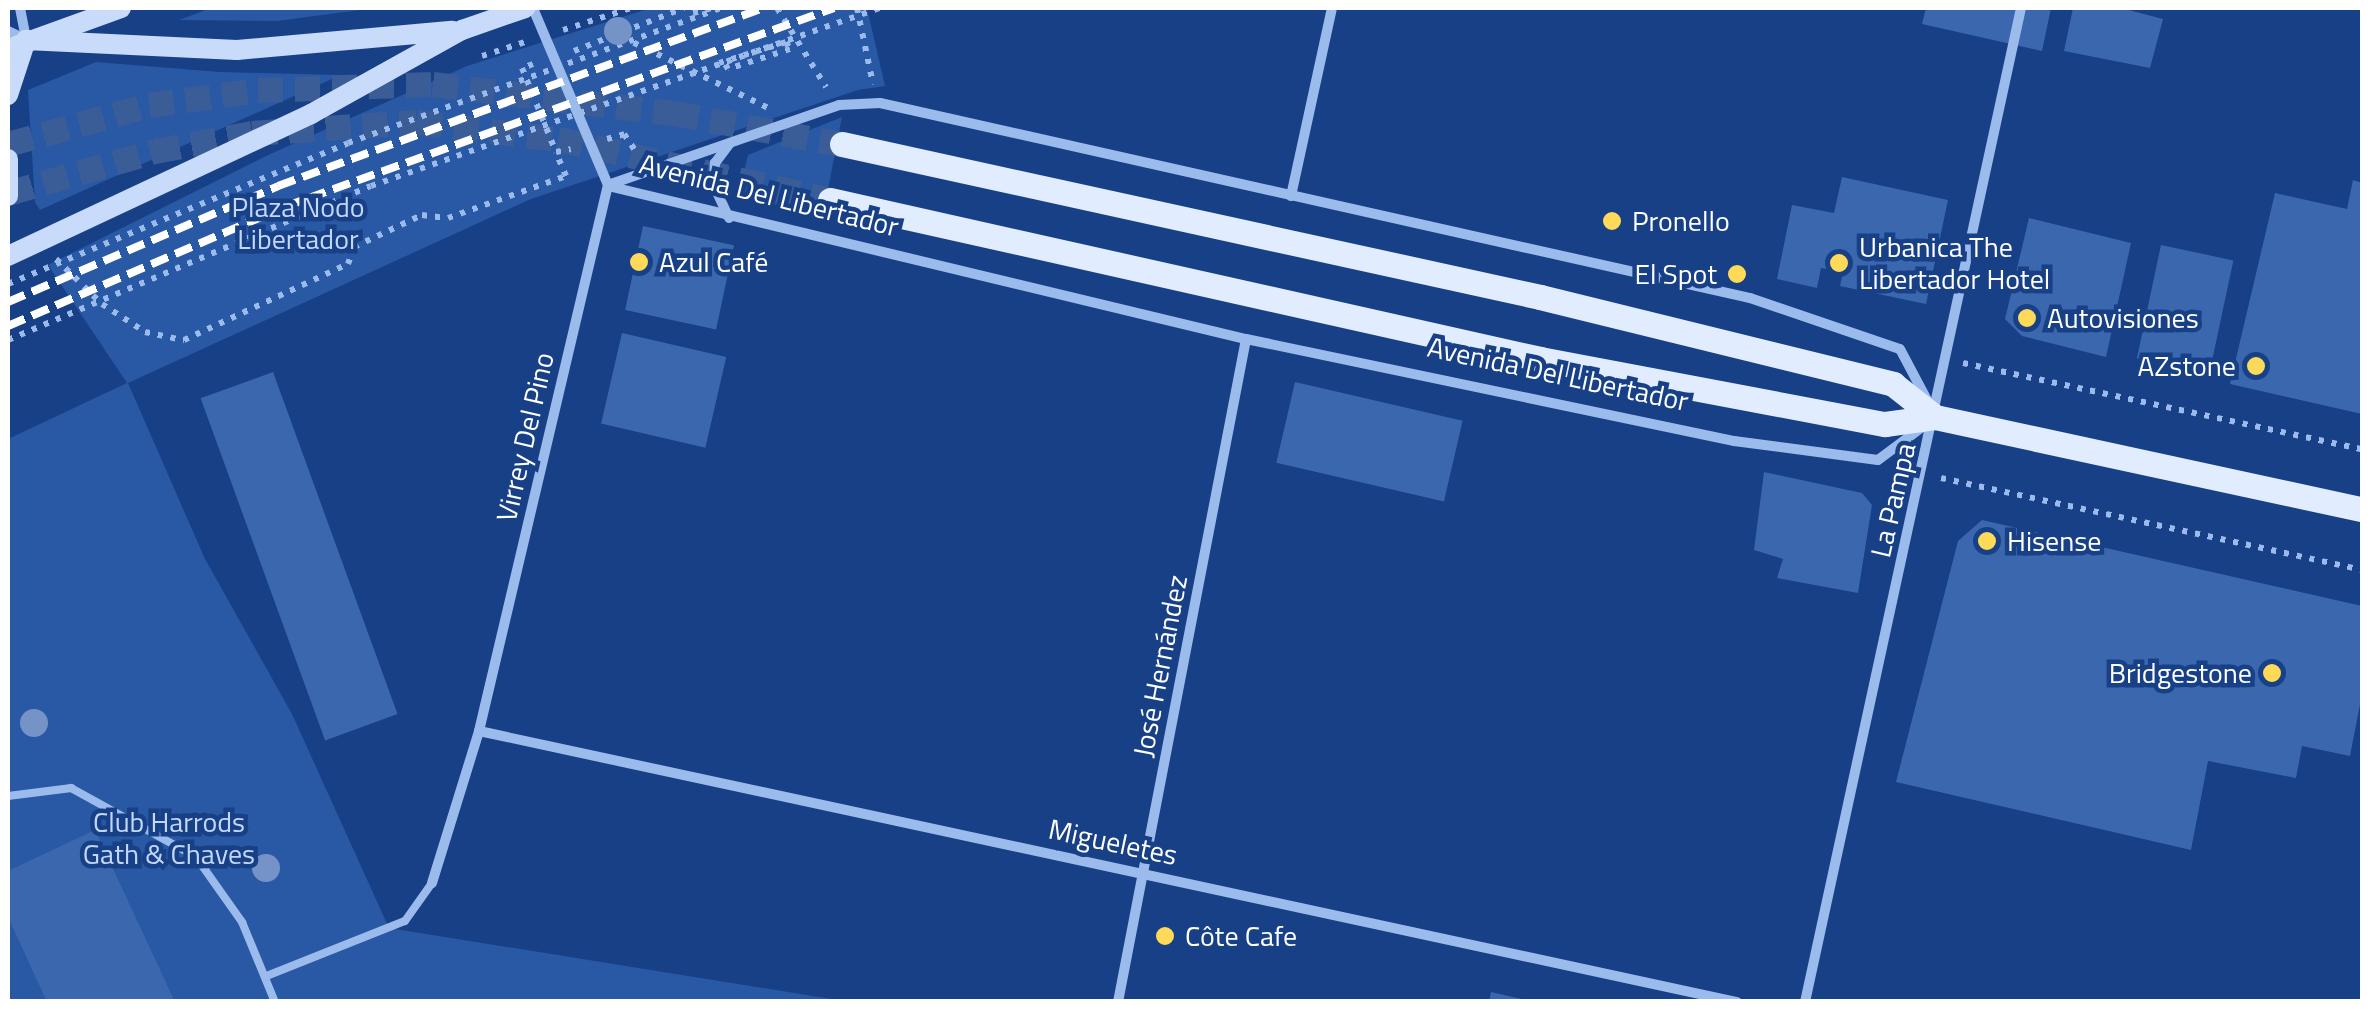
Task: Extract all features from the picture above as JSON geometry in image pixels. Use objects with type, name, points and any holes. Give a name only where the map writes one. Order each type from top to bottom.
[{"type":"main road","points":[[14,40],[122,8]]},
{"type":"main road","points":[[8,256],[311,114],[462,30],[525,8]]},
{"type":"main road","points":[[14,40],[237,50],[462,30]]},
{"type":"main road","points":[[8,95],[14,40]]},
{"type":"main road","name":"Avenida Del Libertador","points":[[842,144],[1540,298],[1893,384],[1936,417]]},
{"type":"main road","points":[[8,159],[8,196]]},
{"type":"main road","name":"Avenida Del Libertador","points":[[830,200],[1540,359],[1885,424],[1936,417],[2362,508]]},
{"type":"street","points":[[14,40],[20,8]]},
{"type":"street","points":[[532,8],[608,185]]},
{"type":"street","points":[[1291,196],[1332,8]]},
{"type":"street","name":"La Pampa","points":[[1805,1002],[1936,417],[2020,8]]},
{"type":"street","name":"Avenida Del Libertador","points":[[880,103],[1750,298],[1900,349],[1936,417],[1878,460],[1734,441],[1246,338],[729,218],[608,185],[855,104],[880,103]]},
{"type":"street","points":[[729,218],[714,186],[715,163],[730,142]]},
{"type":"street","name":"Virrey Del Pino","points":[[432,883],[479,731],[608,185]]},
{"type":"street","name":"José Hernández","points":[[1118,1002],[1246,338]]},
{"type":"street","name":"Migueletes","points":[[479,731],[1144,871],[1737,1002]]},
{"type":"lane","points":[[8,796],[71,788],[196,857],[242,922],[268,975],[275,1002]]},
{"type":"lane","points":[[268,975],[405,921],[432,883]]},
{"type":"path","points":[[464,62],[631,8]]},
{"type":"path","points":[[39,241],[102,304],[145,332],[184,340],[348,264],[354,248],[422,215],[448,218],[566,176],[522,68],[621,36],[684,8]]},
{"type":"path","points":[[8,284],[348,142],[712,8]]},
{"type":"path","points":[[696,11],[720,8]]},
{"type":"path","points":[[777,8],[826,88],[855,104]]},
{"type":"path","points":[[856,8],[880,103]]},
{"type":"path","points":[[8,340],[371,186],[880,8]]},
{"type":"path","points":[[621,36],[769,108]]},
{"type":"path","points":[[786,42],[790,49],[728,69],[722,62],[786,42]]},
{"type":"path","points":[[856,82],[871,79]]},
{"type":"path","points":[[812,93],[841,85]]},
{"type":"path","points":[[752,114],[784,103]]},
{"type":"path","points":[[556,152],[624,134],[632,153],[649,148]]},
{"type":"path","points":[[1945,359],[2362,449]]},
{"type":"path","points":[[1922,474],[2362,570]]},
{"type":"green space","points":[[211,8],[375,8],[277,21],[179,20]]},
{"type":"green space","name":"Club Harrods Gath & Chaves","points":[[651,8],[867,8],[885,86],[858,90],[531,199],[128,383],[205,559],[292,714],[389,928],[844,1001],[8,1001],[8,439],[127,383],[48,265],[266,156],[467,66]]},
{"type":"green space","points":[[96,62],[220,72],[341,75],[40,210],[35,202],[28,90]]},
{"type":"green space","points":[[842,117],[823,215],[749,199],[740,187],[748,155]]},
{"type":"building","points":[[1926,8],[2051,8],[2042,51],[1922,24]]},
{"type":"building","points":[[2073,8],[2121,8],[2163,19],[2150,68],[2064,51]]},
{"type":"building","points":[[1842,177],[1948,200],[1926,304],[1840,286],[1843,272],[1821,268],[1817,288],[1777,279],[1792,205],[1834,213]]},
{"type":"building","points":[[2353,180],[2362,183],[2362,414],[2230,384],[2275,193],[2347,209]]},
{"type":"building","points":[[2029,218],[2131,243],[2106,357],[2022,336],[2005,319]]},
{"type":"building","points":[[643,226],[734,245],[716,329],[625,310]]},
{"type":"building","points":[[2161,245],[2233,260],[2209,374],[2137,358]]},
{"type":"building","points":[[622,333],[726,357],[705,448],[601,424]]},
{"type":"building","points":[[273,372],[397,714],[325,740],[201,398]]},
{"type":"building","points":[[1295,382],[1463,421],[1444,502],[1276,463]]},
{"type":"building","points":[[1764,472],[1862,493],[1872,505],[1858,593],[1777,578],[1783,559],[1754,550]]},
{"type":"building","points":[[1982,520],[2362,606],[2362,694],[2350,756],[2302,746],[2296,778],[2208,761],[2191,850],[1896,782],[1958,541]]},
{"type":"building","points":[[95,830],[175,1002],[47,1002],[8,917],[8,871]]},
{"type":"building","points":[[1491,992],[1526,1000],[1526,1002],[1489,1002]]},
{"type":"tunnel","points":[[8,144],[149,105],[258,90],[433,84],[674,113],[842,144]]},
{"type":"tunnel","points":[[8,193],[155,151],[252,133],[417,122],[558,139],[830,200]]},
{"type":"railway","points":[[8,302],[278,186],[763,8]]},
{"type":"railway","points":[[8,326],[284,207],[834,8]]},
{"type":"place","name":"Pronello","points":[[1612,221]]},
{"type":"place","name":"Azul Café","points":[[639,262]]},
{"type":"place","name":"Urbanica The Libertador Hotel","points":[[1839,263]]},
{"type":"place","name":"El Spot","points":[[1737,274]]},
{"type":"place","name":"Autovisiones","points":[[2027,318]]},
{"type":"place","name":"AZstone","points":[[2256,366]]},
{"type":"place","name":"Hisense","points":[[1987,541]]},
{"type":"place","name":"Bridgestone","points":[[2272,673]]},
{"type":"place","name":"Côte Cafe","points":[[1165,936]]},
{"type":"park label","name":"Plaza Nodo Libertador","points":[[298,223]]}]
